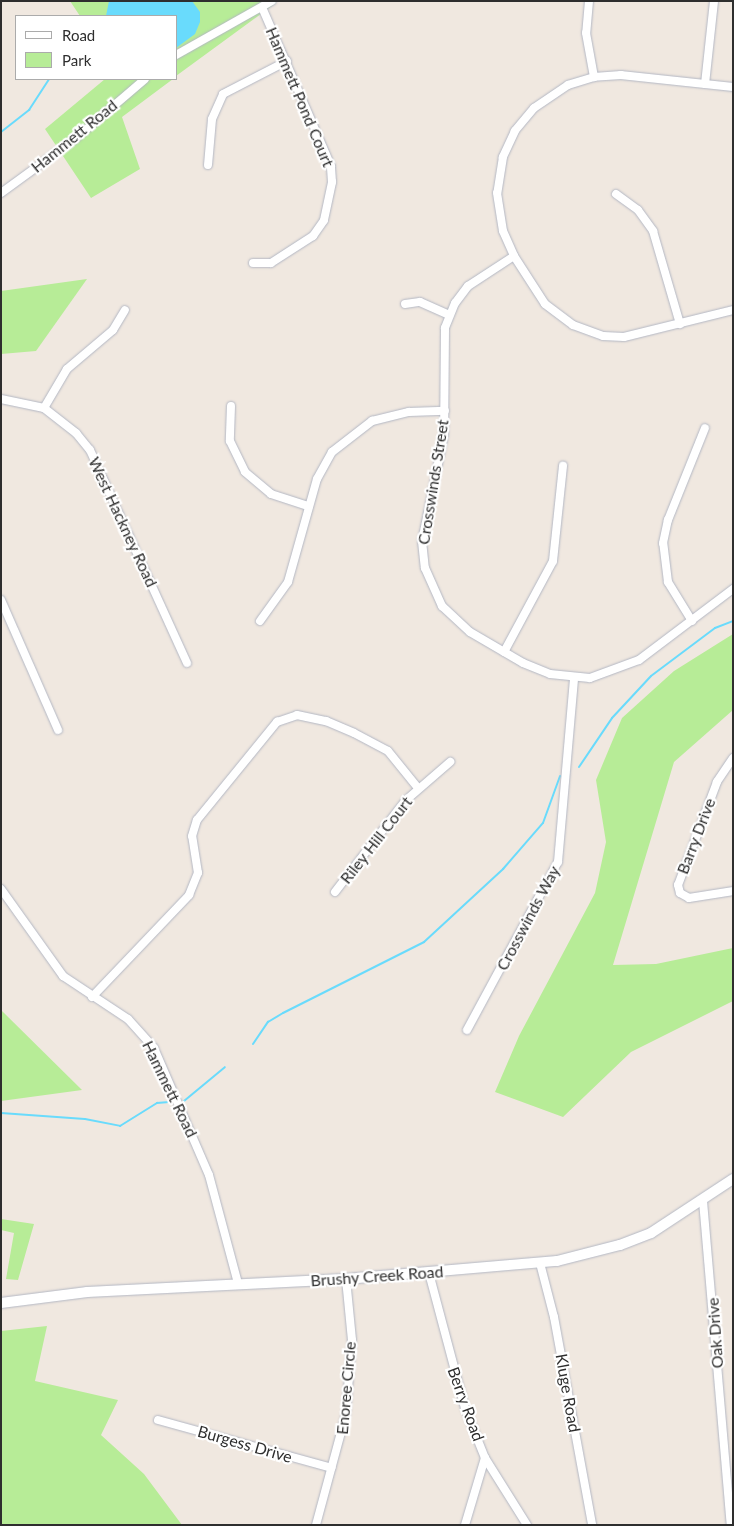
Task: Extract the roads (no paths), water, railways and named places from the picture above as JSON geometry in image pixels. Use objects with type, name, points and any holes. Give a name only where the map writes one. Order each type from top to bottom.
[{"type":"main road","name":"Brushy Creek Road","points":[[1,1303],[86,1292],[346,1279],[540,1263],[634,1240],[702,1201],[733,1179]]},
{"type":"street","points":[[178,54],[272,1]]},
{"type":"street","points":[[589,1],[586,33],[594,77]]},
{"type":"street","points":[[705,84],[714,1]]},
{"type":"street","name":"Hammett Pond Court","points":[[253,263],[271,263],[313,236],[331,200],[331,166],[262,7]]},
{"type":"street","points":[[208,165],[212,119],[223,94],[287,61]]},
{"type":"street","points":[[733,87],[621,75],[594,77],[544,99],[524,119],[508,143],[499,171],[497,199],[503,231],[514,256],[545,304],[582,330],[624,337],[733,310]]},
{"type":"street","name":"Hammett Road","points":[[1,193],[75,139],[144,80]]},
{"type":"street","points":[[616,194],[638,210],[653,231],[680,324]]},
{"type":"street","name":"Crosswinds Street","points":[[514,256],[468,286],[449,315],[444,340],[445,411],[442,448],[423,531],[424,568],[435,594],[450,616],[504,652],[537,669],[574,678],[598,676],[631,665],[733,589]]},
{"type":"street","points":[[405,304],[420,302],[449,315]]},
{"type":"street","points":[[44,408],[67,369],[113,330],[125,310]]},
{"type":"street","name":"West Hackney Road","points":[[1,399],[44,408],[76,433],[95,457],[187,664]]},
{"type":"street","points":[[231,406],[230,441],[244,472],[271,494],[309,506]]},
{"type":"street","points":[[260,620],[288,582],[309,506],[326,461],[357,429],[390,415],[445,411]]},
{"type":"street","points":[[692,621],[668,582],[663,544],[668,520],[706,428]]},
{"type":"street","points":[[504,652],[553,562],[563,466]]},
{"type":"street","points":[[1,600],[58,730]]},
{"type":"street","name":"Crosswinds Way","points":[[467,1030],[558,862],[574,678]]},
{"type":"street","points":[[92,997],[190,895],[198,873],[192,836],[197,820],[277,722],[297,715],[326,721],[354,733],[388,751],[418,788]]},
{"type":"street","name":"Barry Drive","points":[[733,758],[717,782],[678,885],[681,894],[704,897],[733,891]]},
{"type":"street","name":"Riley Hill Court","points":[[335,892],[418,788],[450,762]]},
{"type":"street","name":"Hammett Road","points":[[1,889],[54,966],[92,997],[134,1024],[158,1056],[209,1175],[238,1283]]},
{"type":"street","name":"Oak Drive","points":[[702,1201],[732,1525]]},
{"type":"street","name":"Kluge Road","points":[[540,1263],[554,1317],[592,1525]]},
{"type":"street","name":"Berry Road","points":[[429,1273],[457,1385],[486,1458],[527,1525]]},
{"type":"street","name":"Enoree Circle","points":[[316,1525],[342,1440],[352,1340],[346,1279]]},
{"type":"street","name":"Burgess Drive","points":[[158,1420],[332,1468]]},
{"type":"street","points":[[465,1525],[486,1458]]},
{"type":"water","points":[[109,1],[192,1],[200,12],[200,22],[195,34],[178,47],[178,15],[106,15]]},
{"type":"waterway","points":[[1,132],[29,110],[48,80]]},
{"type":"waterway","points":[[579,767],[612,718],[651,676],[715,628],[733,621]]},
{"type":"waterway","points":[[253,1044],[268,1022],[283,1013],[424,942],[503,869],[543,823],[560,776]]},
{"type":"waterway","points":[[184,1101],[225,1067]]},
{"type":"waterway","points":[[1,1113],[85,1119],[120,1126],[157,1103],[169,1102]]}]
